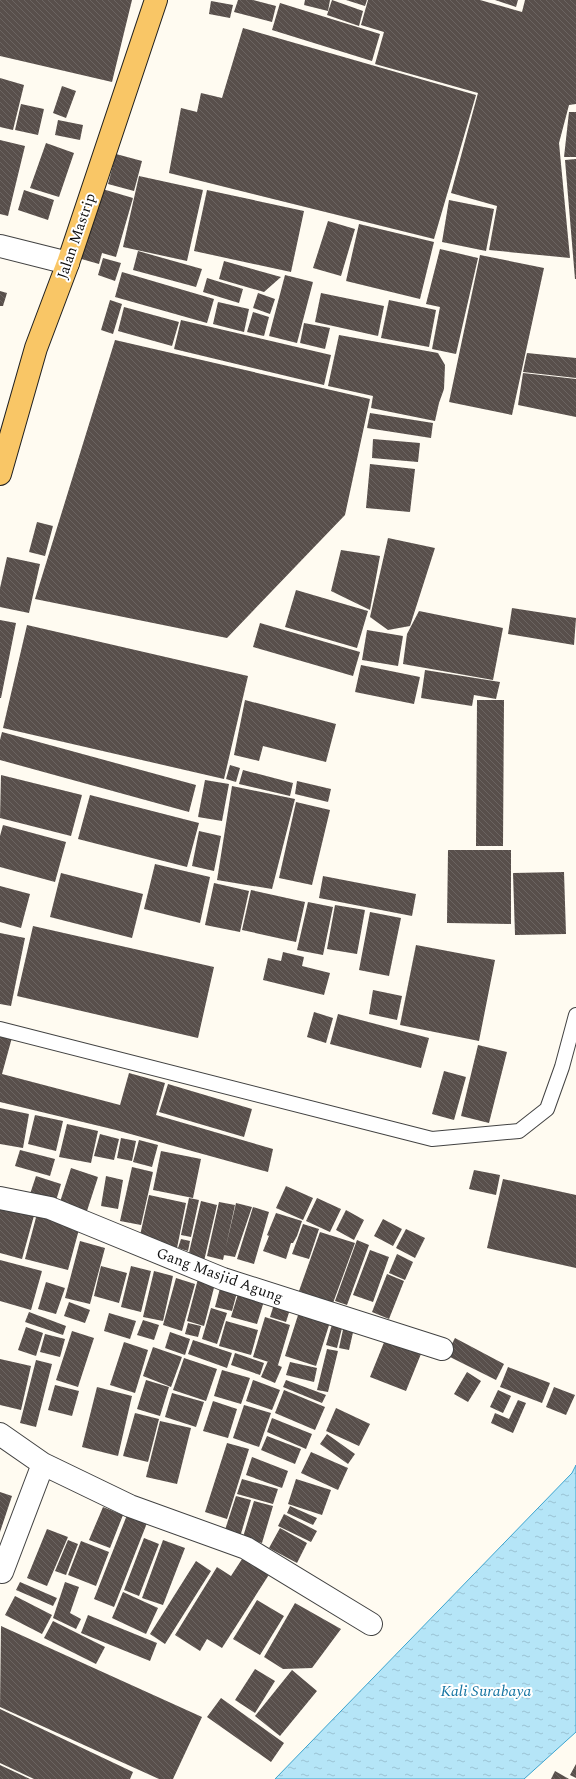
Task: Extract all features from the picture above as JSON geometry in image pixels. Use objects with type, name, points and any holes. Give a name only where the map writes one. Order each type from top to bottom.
[{"type":"main road","name":"Jalan Mastrip","points":[[0,474],[36,348],[68,263],[156,0]]},
{"type":"street","points":[[0,246],[68,263]]},
{"type":"street","name":"Gang Masjid Agung","points":[[0,1198],[50,1208],[223,1279],[442,1349]]},
{"type":"street","points":[[0,1434],[43,1464],[130,1506],[246,1548],[371,1624]]},
{"type":"street","points":[[2,1572],[43,1464]]},
{"type":"lane","points":[[0,1029],[432,1139],[519,1131],[547,1109],[562,1067],[576,1015]]},
{"type":"water","name":"Kali Surabaya","points":[[576,1465],[576,1732],[524,1779],[275,1779],[572,1473]]},
{"type":"building","points":[[0,0],[132,0],[112,82],[0,56]]},
{"type":"building","points":[[238,0],[253,0],[276,6],[272,22],[234,12]]},
{"type":"building","points":[[305,0],[330,0],[328,11],[304,5]]},
{"type":"building","points":[[332,0],[363,11],[359,26],[327,15]]},
{"type":"building","points":[[346,0],[367,0],[365,6]]},
{"type":"building","points":[[368,0],[480,0],[522,12],[525,0],[576,0],[576,104],[569,105],[559,143],[570,258],[489,250],[497,206],[451,193],[478,93],[375,64],[384,32],[361,25]]},
{"type":"building","points":[[495,0],[518,0],[516,7]]},
{"type":"building","points":[[211,1],[233,5],[230,18],[209,14]]},
{"type":"building","points":[[280,3],[380,34],[372,61],[272,30]]},
{"type":"building","points":[[243,28],[476,95],[434,239],[169,173],[181,108],[197,112],[201,93],[222,98]]},
{"type":"building","points":[[0,78],[24,85],[13,130],[0,127]]},
{"type":"building","points":[[62,86],[76,91],[66,118],[53,113]]},
{"type":"building","points":[[21,104],[44,109],[38,135],[15,130]]},
{"type":"building","points":[[569,112],[576,112],[576,157],[564,157]]},
{"type":"building","points":[[58,120],[83,125],[80,140],[55,135]]},
{"type":"building","points":[[0,140],[25,146],[8,216],[0,214]]},
{"type":"building","points":[[46,143],[74,153],[59,197],[30,188]]},
{"type":"building","points":[[116,154],[142,161],[134,191],[108,184]]},
{"type":"building","points":[[576,159],[576,279],[575,279],[565,160]]},
{"type":"building","points":[[139,176],[203,190],[187,261],[123,247]]},
{"type":"building","points":[[99,188],[133,198],[116,257],[102,253],[99,264],[78,258]]},
{"type":"building","points":[[24,190],[54,200],[48,220],[18,210]]},
{"type":"building","points":[[207,190],[304,211],[291,272],[194,251]]},
{"type":"building","points":[[449,200],[494,209],[486,251],[442,242]]},
{"type":"building","points":[[328,221],[355,229],[341,276],[313,268]]},
{"type":"building","points":[[359,224],[434,242],[420,299],[346,281]]},
{"type":"building","points":[[440,249],[478,258],[456,354],[432,349],[440,307],[426,304]]},
{"type":"building","points":[[138,251],[202,269],[196,287],[133,270]]},
{"type":"building","points":[[480,255],[544,268],[512,415],[449,402]]},
{"type":"building","points":[[103,258],[121,263],[115,281],[98,275]]},
{"type":"building","points":[[224,261],[281,277],[264,292],[219,279]]},
{"type":"building","points":[[122,272],[214,299],[207,323],[115,297]]},
{"type":"building","points":[[285,275],[313,282],[297,343],[269,336]]},
{"type":"building","points":[[207,278],[243,289],[239,303],[203,292]]},
{"type":"building","points":[[0,291],[7,293],[3,306],[0,306]]},
{"type":"building","points":[[258,293],[275,299],[270,314],[253,308]]},
{"type":"building","points":[[321,293],[384,306],[378,336],[315,322]]},
{"type":"building","points":[[110,300],[122,304],[113,334],[101,330]]},
{"type":"building","points":[[389,300],[436,310],[429,347],[381,338]]},
{"type":"building","points":[[218,302],[249,309],[244,332],[213,324]]},
{"type":"building","points":[[124,307],[179,322],[172,346],[118,331]]},
{"type":"building","points":[[253,312],[269,317],[264,336],[247,332]]},
{"type":"building","points":[[181,320],[331,355],[324,385],[174,349]]},
{"type":"building","points":[[304,323],[330,328],[325,349],[300,343]]},
{"type":"building","points":[[339,335],[438,353],[445,365],[444,389],[435,421],[371,408],[373,396],[328,386]]},
{"type":"building","points":[[115,340],[370,399],[345,515],[227,638],[35,599]]},
{"type":"building","points":[[527,353],[576,358],[576,378],[523,372]]},
{"type":"building","points":[[523,373],[576,379],[576,417],[518,405]]},
{"type":"building","points":[[370,413],[433,423],[431,438],[367,428]]},
{"type":"building","points":[[373,439],[420,443],[418,462],[372,458]]},
{"type":"building","points":[[370,464],[415,469],[410,512],[366,508]]},
{"type":"building","points":[[37,522],[53,526],[45,556],[29,552]]},
{"type":"building","points":[[388,538],[435,548],[410,626],[388,630],[370,617]]},
{"type":"building","points":[[341,550],[380,556],[370,610],[331,591]]},
{"type":"building","points":[[7,557],[40,564],[29,613],[0,607],[0,588]]},
{"type":"building","points":[[296,590],[368,611],[357,648],[285,627]]},
{"type":"building","points":[[512,608],[576,618],[574,645],[508,634]]},
{"type":"building","points":[[419,611],[503,628],[493,680],[403,664],[407,634]]},
{"type":"building","points":[[0,620],[16,623],[1,698],[0,698]]},
{"type":"building","points":[[260,623],[360,652],[353,676],[253,647]]},
{"type":"building","points":[[27,625],[248,676],[224,779],[3,728]]},
{"type":"building","points":[[367,630],[403,636],[398,666],[362,660]]},
{"type":"building","points":[[361,665],[420,677],[414,704],[355,692]]},
{"type":"building","points":[[425,670],[500,682],[496,699],[474,695],[472,706],[421,698]]},
{"type":"building","points":[[245,700],[336,724],[326,762],[263,746],[259,761],[234,755]]},
{"type":"building","points":[[477,700],[504,700],[503,846],[476,846]]},
{"type":"building","points":[[2,732],[196,785],[189,812],[0,760],[0,740]]},
{"type":"building","points":[[230,765],[240,768],[236,782],[226,779]]},
{"type":"building","points":[[243,770],[293,783],[290,796],[239,784]]},
{"type":"building","points":[[1,775],[82,795],[71,836],[0,818]]},
{"type":"building","points":[[205,780],[229,784],[222,821],[198,817]]},
{"type":"building","points":[[297,781],[331,789],[328,802],[295,794]]},
{"type":"building","points":[[232,786],[295,799],[272,889],[217,880]]},
{"type":"building","points":[[90,795],[199,823],[187,867],[78,839]]},
{"type":"building","points":[[296,802],[330,810],[312,885],[279,878]]},
{"type":"building","points":[[3,825],[66,842],[55,882],[0,867],[0,836]]},
{"type":"building","points":[[199,831],[221,836],[214,871],[192,866]]},
{"type":"building","points":[[448,850],[511,850],[511,924],[447,923]]},
{"type":"building","points":[[155,864],[210,877],[200,923],[144,909]]},
{"type":"building","points":[[564,872],[566,934],[515,935],[513,873]]},
{"type":"building","points":[[61,873],[143,894],[132,938],[50,917]]},
{"type":"building","points":[[323,876],[416,894],[412,916],[319,898]]},
{"type":"building","points":[[214,883],[249,891],[240,932],[205,925]]},
{"type":"building","points":[[0,886],[30,894],[21,928],[0,922]]},
{"type":"building","points":[[251,890],[305,902],[296,942],[242,930]]},
{"type":"building","points":[[308,902],[333,907],[323,955],[297,950]]},
{"type":"building","points":[[335,905],[365,910],[357,954],[327,949]]},
{"type":"building","points":[[370,912],[401,918],[389,976],[359,970]]},
{"type":"building","points":[[33,926],[214,967],[198,1038],[17,996]]},
{"type":"building","points":[[0,933],[25,938],[11,1006],[0,1004]]},
{"type":"building","points":[[416,945],[495,960],[479,1041],[400,1025]]},
{"type":"building","points":[[283,952],[304,957],[302,966],[330,973],[324,995],[263,980],[268,958],[281,961]]},
{"type":"building","points":[[373,990],[402,996],[397,1020],[369,1014]]},
{"type":"building","points":[[314,1012],[333,1018],[326,1043],[307,1037]]},
{"type":"building","points":[[338,1014],[429,1038],[421,1068],[330,1044]]},
{"type":"building","points":[[0,1030],[13,1034],[2,1074],[120,1105],[129,1073],[165,1083],[156,1115],[273,1149],[268,1172],[116,1130],[0,1102]]},
{"type":"building","points":[[478,1045],[507,1052],[489,1123],[461,1116]]},
{"type":"building","points":[[444,1071],[466,1077],[454,1120],[432,1114]]},
{"type":"building","points":[[168,1084],[252,1109],[244,1137],[159,1112]]},
{"type":"building","points":[[0,1108],[29,1114],[23,1148],[0,1144]]},
{"type":"building","points":[[35,1115],[63,1121],[56,1151],[28,1144]]},
{"type":"building","points":[[67,1124],[98,1131],[91,1163],[59,1157]]},
{"type":"building","points":[[100,1134],[119,1139],[114,1160],[94,1156]]},
{"type":"building","points":[[121,1138],[136,1141],[132,1161],[117,1158]]},
{"type":"building","points":[[139,1140],[158,1145],[152,1167],[133,1162]]},
{"type":"building","points":[[20,1150],[55,1159],[50,1176],[15,1166]]},
{"type":"building","points":[[161,1151],[201,1159],[193,1198],[153,1190]]},
{"type":"building","points":[[132,1167],[153,1172],[141,1225],[120,1221]]},
{"type":"building","points":[[71,1168],[98,1177],[86,1214],[59,1205]]},
{"type":"building","points":[[474,1170],[500,1175],[496,1195],[469,1189]]},
{"type":"building","points":[[36,1176],[61,1184],[55,1204],[29,1197]]},
{"type":"building","points":[[106,1176],[123,1180],[118,1209],[101,1206]]},
{"type":"building","points":[[503,1179],[576,1195],[576,1268],[487,1248]]},
{"type":"building","points":[[286,1186],[313,1198],[303,1220],[276,1208]]},
{"type":"building","points":[[149,1195],[186,1203],[177,1248],[139,1240]]},
{"type":"building","points":[[189,1198],[199,1200],[191,1237],[181,1235]]},
{"type":"building","points":[[317,1198],[341,1209],[330,1232],[306,1221]]},
{"type":"building","points":[[201,1201],[217,1205],[204,1261],[188,1257]]},
{"type":"building","points":[[0,1202],[35,1212],[22,1259],[0,1253]]},
{"type":"building","points":[[219,1202],[235,1205],[223,1260],[207,1256]]},
{"type":"building","points":[[236,1203],[252,1207],[235,1257],[224,1255]]},
{"type":"building","points":[[253,1207],[269,1212],[254,1264],[237,1259]]},
{"type":"building","points":[[38,1210],[81,1222],[68,1270],[25,1259]]},
{"type":"building","points":[[346,1210],[364,1220],[354,1240],[336,1230]]},
{"type":"building","points":[[276,1213],[302,1221],[297,1236],[293,1243],[291,1243],[286,1259],[263,1251],[269,1236],[267,1235]]},
{"type":"building","points":[[383,1219],[402,1229],[393,1246],[374,1236]]},
{"type":"building","points":[[303,1224],[319,1229],[309,1259],[292,1254]]},
{"type":"building","points":[[406,1229],[425,1238],[415,1258],[396,1248]]},
{"type":"building","points":[[320,1232],[355,1243],[333,1303],[299,1291]]},
{"type":"building","points":[[181,1239],[190,1241],[188,1251],[178,1248]]},
{"type":"building","points":[[357,1240],[369,1245],[347,1305],[335,1301]]},
{"type":"building","points":[[80,1241],[105,1248],[90,1304],[65,1298]]},
{"type":"building","points":[[370,1250],[389,1257],[373,1302],[353,1295]]},
{"type":"building","points":[[397,1254],[413,1262],[405,1280],[389,1273]]},
{"type":"building","points":[[0,1260],[42,1271],[31,1310],[0,1301]]},
{"type":"building","points":[[101,1266],[127,1273],[119,1303],[94,1296]]},
{"type":"building","points":[[131,1266],[151,1271],[141,1312],[121,1307]]},
{"type":"building","points":[[154,1271],[173,1276],[163,1321],[143,1317]]},
{"type":"building","points":[[387,1274],[404,1281],[389,1319],[372,1312]]},
{"type":"building","points":[[199,1275],[216,1280],[204,1326],[187,1321]]},
{"type":"building","points":[[176,1278],[195,1284],[182,1331],[163,1325]]},
{"type":"building","points":[[222,1281],[239,1285],[232,1311],[215,1307]]},
{"type":"building","points":[[46,1282],[65,1288],[56,1314],[38,1309]]},
{"type":"building","points":[[238,1294],[264,1301],[257,1324],[231,1317]]},
{"type":"building","points":[[276,1298],[292,1303],[286,1322],[270,1317]]},
{"type":"building","points":[[69,1302],[90,1310],[85,1323],[64,1316]]},
{"type":"building","points":[[211,1308],[227,1313],[217,1344],[202,1339]]},
{"type":"building","points":[[29,1312],[66,1326],[63,1335],[25,1322]]},
{"type":"building","points":[[299,1312],[330,1322],[316,1366],[285,1356]]},
{"type":"building","points":[[109,1313],[136,1321],[130,1339],[104,1331]]},
{"type":"building","points":[[265,1317],[290,1325],[278,1365],[253,1357]]},
{"type":"building","points":[[143,1320],[159,1325],[154,1340],[137,1335]]},
{"type":"building","points":[[226,1321],[258,1330],[251,1355],[219,1346]]},
{"type":"building","points":[[333,1321],[343,1324],[337,1348],[326,1345]]},
{"type":"building","points":[[188,1323],[201,1326],[198,1337],[185,1334]]},
{"type":"building","points":[[344,1325],[354,1328],[349,1350],[339,1348]]},
{"type":"building","points":[[26,1327],[43,1333],[36,1356],[18,1350]]},
{"type":"building","points":[[72,1331],[94,1338],[78,1387],[56,1380]]},
{"type":"building","points":[[170,1332],[190,1339],[185,1355],[165,1348]]},
{"type":"building","points":[[45,1334],[65,1339],[60,1357],[40,1352]]},
{"type":"building","points":[[387,1335],[423,1349],[406,1391],[370,1377]]},
{"type":"building","points":[[455,1338],[504,1364],[496,1380],[446,1355]]},
{"type":"building","points":[[193,1340],[232,1353],[227,1368],[188,1354]]},
{"type":"building","points":[[124,1342],[148,1350],[135,1393],[110,1385]]},
{"type":"building","points":[[153,1347],[182,1357],[171,1387],[143,1376]]},
{"type":"building","points":[[327,1349],[338,1351],[328,1392],[317,1390]]},
{"type":"building","points":[[235,1353],[264,1363],[260,1375],[231,1365]]},
{"type":"building","points":[[184,1358],[217,1369],[206,1401],[173,1390]]},
{"type":"building","points":[[0,1359],[31,1366],[21,1410],[0,1405]]},
{"type":"building","points":[[36,1360],[52,1364],[36,1427],[20,1423]]},
{"type":"building","points":[[268,1361],[282,1367],[275,1383],[261,1377]]},
{"type":"building","points":[[290,1362],[317,1368],[314,1382],[286,1375]]},
{"type":"building","points":[[508,1367],[550,1383],[542,1403],[500,1387]]},
{"type":"building","points":[[222,1370],[250,1378],[241,1404],[214,1396]]},
{"type":"building","points":[[467,1372],[481,1381],[468,1402],[454,1394]]},
{"type":"building","points":[[146,1380],[169,1387],[160,1416],[137,1409]]},
{"type":"building","points":[[253,1380],[280,1390],[272,1410],[246,1401]]},
{"type":"building","points":[[286,1380],[326,1395],[322,1403],[283,1387]]},
{"type":"building","points":[[55,1385],[79,1391],[72,1416],[48,1410]]},
{"type":"building","points":[[97,1387],[132,1396],[118,1456],[82,1447]]},
{"type":"building","points":[[554,1387],[575,1395],[566,1415],[546,1407]]},
{"type":"building","points":[[284,1390],[325,1407],[315,1430],[275,1413]]},
{"type":"building","points":[[498,1390],[511,1396],[503,1413],[490,1407]]},
{"type":"building","points":[[172,1393],[204,1402],[196,1427],[165,1417]]},
{"type":"building","points":[[518,1400],[526,1403],[513,1433],[491,1423],[495,1413],[509,1419]]},
{"type":"building","points":[[213,1401],[237,1409],[228,1438],[203,1431]]},
{"type":"building","points":[[244,1405],[271,1413],[259,1447],[233,1438]]},
{"type":"building","points":[[336,1408],[370,1424],[359,1446],[326,1431]]},
{"type":"building","points":[[135,1413],[159,1419],[148,1462],[123,1456]]},
{"type":"building","points":[[272,1418],[312,1434],[306,1449],[267,1432]]},
{"type":"building","points":[[160,1421],[191,1428],[177,1484],[146,1477]]},
{"type":"building","points":[[327,1434],[355,1454],[348,1464],[320,1444]]},
{"type":"building","points":[[267,1436],[301,1449],[295,1464],[261,1450]]},
{"type":"building","points":[[227,1443],[249,1449],[227,1519],[205,1512]]},
{"type":"building","points":[[311,1452],[348,1468],[338,1490],[301,1473]]},
{"type":"building","points":[[252,1457],[288,1471],[282,1488],[246,1475]]},
{"type":"building","points":[[242,1479],[278,1489],[273,1504],[237,1494]]},
{"type":"building","points":[[296,1479],[331,1490],[322,1515],[288,1504]]},
{"type":"building","points":[[0,1492],[12,1496],[0,1532]]},
{"type":"building","points":[[236,1496],[251,1500],[240,1537],[224,1533]]},
{"type":"building","points":[[254,1501],[273,1506],[262,1543],[243,1537]]},
{"type":"building","points":[[290,1506],[317,1518],[313,1525],[287,1513]]},
{"type":"building","points":[[103,1507],[123,1515],[110,1548],[89,1540]]},
{"type":"building","points":[[284,1514],[317,1531],[311,1542],[278,1526]]},
{"type":"building","points":[[127,1515],[147,1523],[114,1607],[94,1599]]},
{"type":"building","points":[[280,1528],[307,1543],[297,1563],[269,1548]]},
{"type":"building","points":[[47,1529],[68,1537],[47,1586],[27,1578]]},
{"type":"building","points":[[144,1538],[159,1544],[139,1596],[124,1590]]},
{"type":"building","points":[[68,1540],[78,1544],[66,1575],[55,1571]]},
{"type":"building","points":[[163,1540],[185,1548],[163,1605],[142,1598]]},
{"type":"building","points":[[81,1541],[109,1552],[96,1586],[68,1575]]},
{"type":"building","points":[[244,1556],[270,1573],[222,1648],[207,1639],[200,1651],[175,1635],[217,1567],[231,1576]]},
{"type":"building","points":[[196,1561],[211,1571],[165,1644],[150,1634]]},
{"type":"building","points":[[20,1582],[57,1598],[53,1606],[16,1590]]},
{"type":"building","points":[[65,1582],[79,1587],[70,1613],[81,1619],[76,1629],[53,1618]]},
{"type":"building","points":[[123,1592],[158,1608],[146,1634],[112,1618]]},
{"type":"building","points":[[15,1596],[52,1615],[42,1634],[5,1615]]},
{"type":"building","points":[[257,1600],[284,1616],[260,1655],[233,1639]]},
{"type":"building","points":[[295,1603],[341,1629],[312,1668],[283,1669],[264,1657]]},
{"type":"building","points":[[88,1615],[157,1643],[150,1661],[81,1633]]},
{"type":"building","points":[[53,1621],[105,1647],[96,1664],[44,1638]]},
{"type":"building","points":[[1,1626],[202,1717],[173,1779],[159,1779],[0,1707]]},
{"type":"building","points":[[255,1669],[275,1681],[255,1713],[235,1700]]},
{"type":"building","points":[[292,1670],[317,1691],[280,1736],[255,1716]]},
{"type":"building","points":[[221,1698],[284,1743],[271,1762],[207,1717]]},
{"type":"building","points":[[0,1709],[133,1772],[130,1779],[34,1779],[0,1763]]},
{"type":"building","points":[[576,1764],[576,1778],[570,1775]]},
{"type":"building","points":[[0,1765],[30,1779],[0,1779]]},
{"type":"building","points":[[555,1771],[569,1779],[551,1779]]}]
